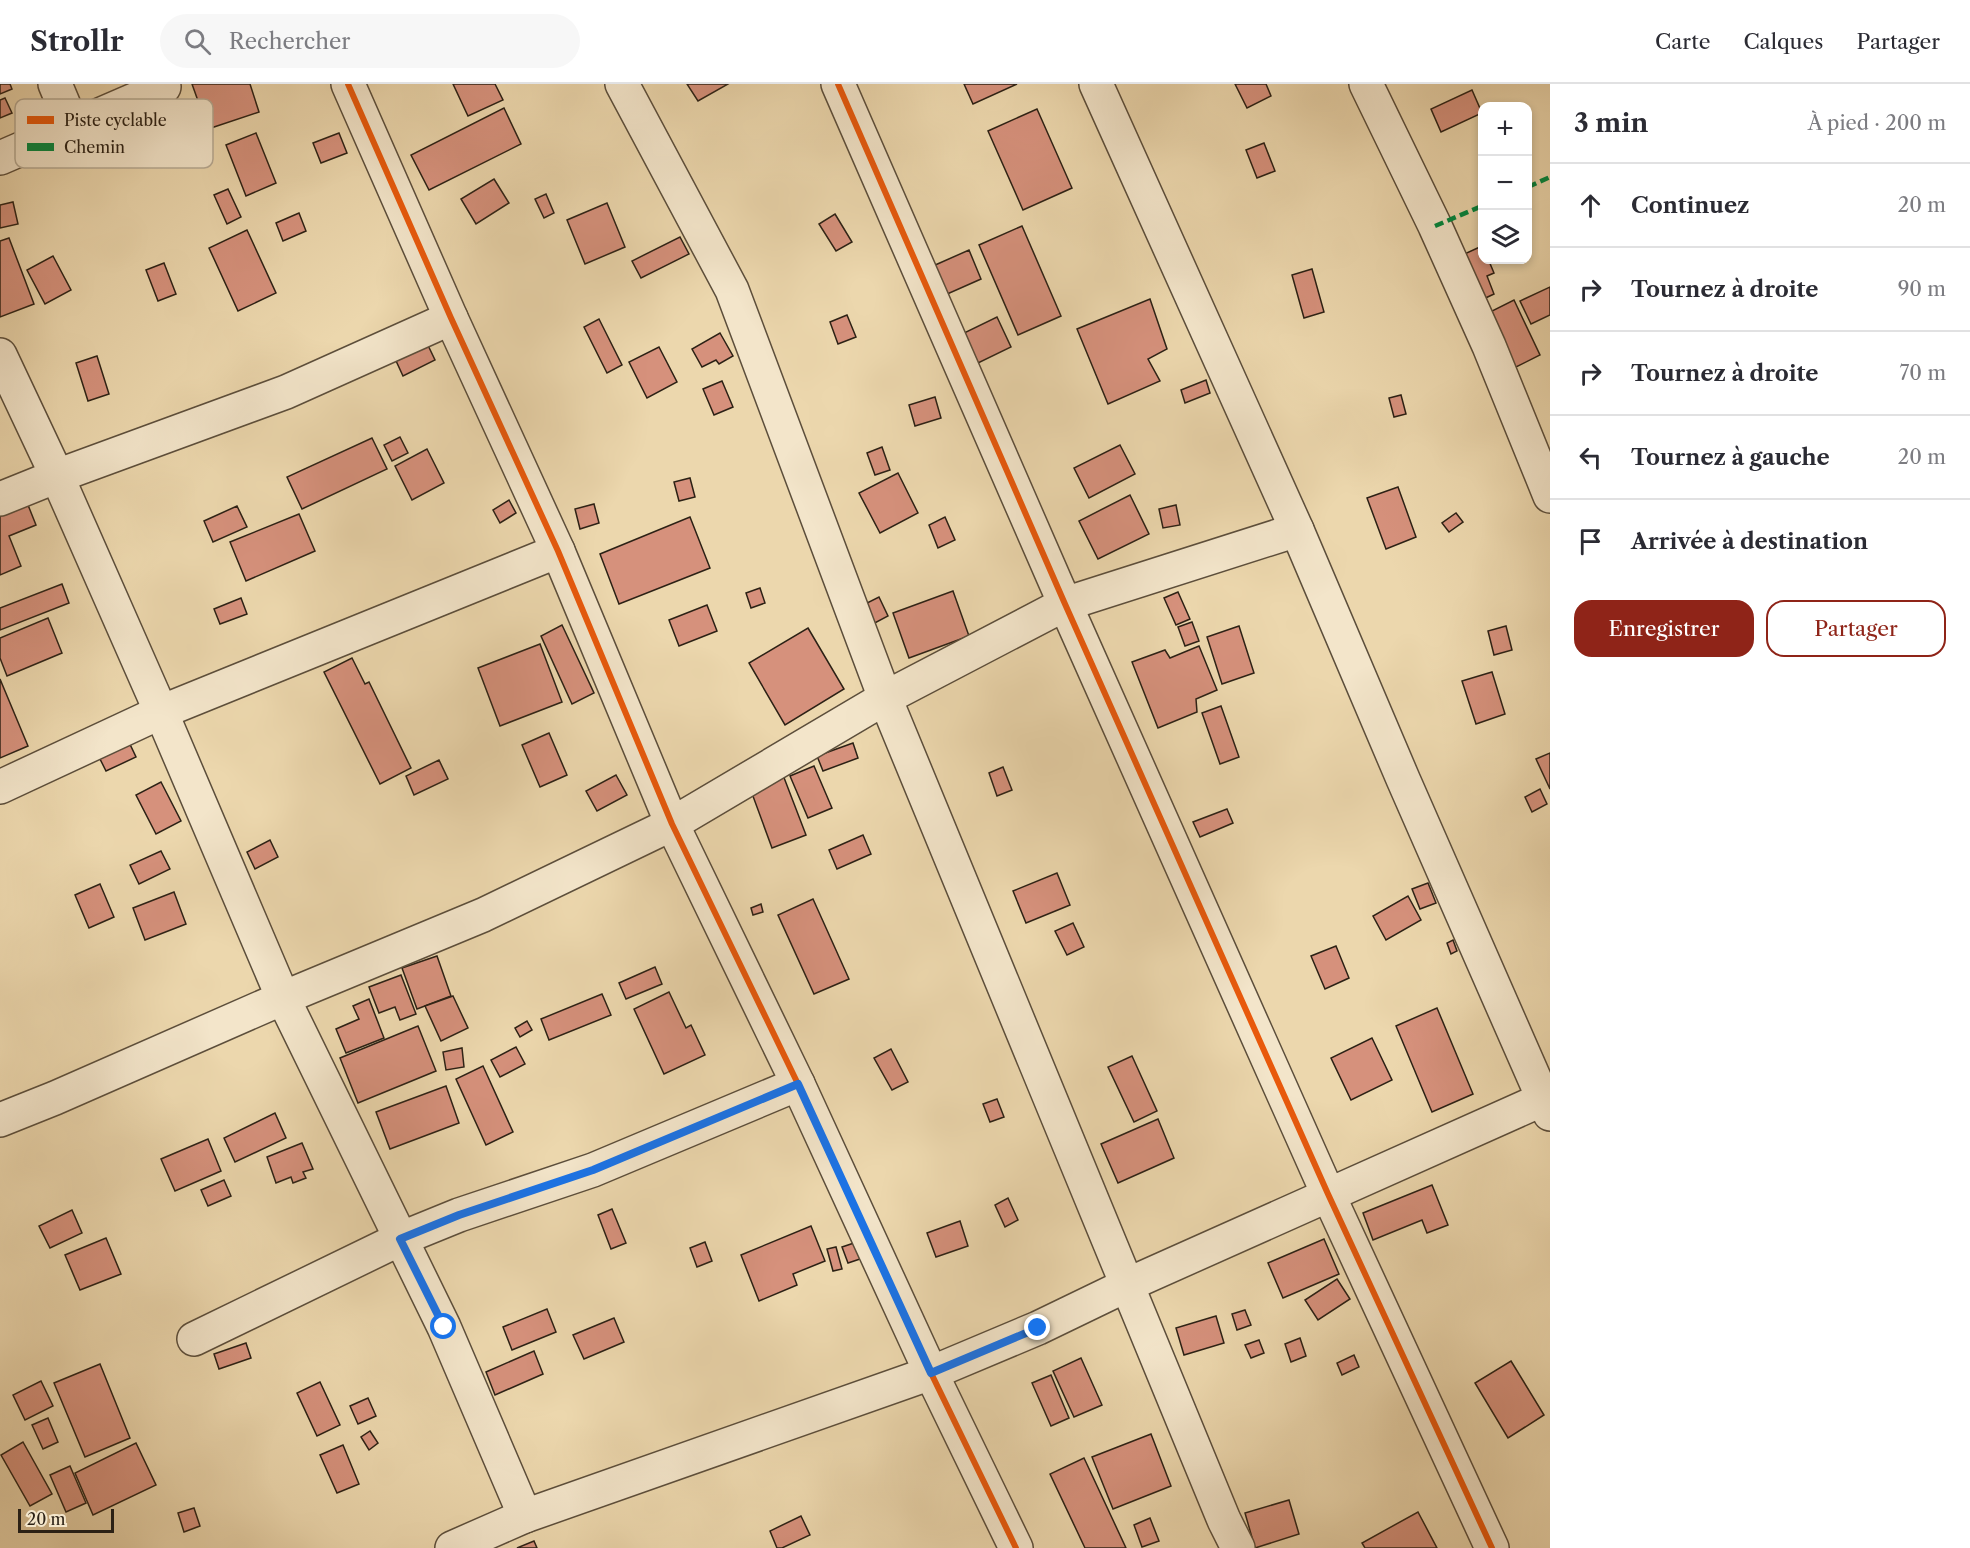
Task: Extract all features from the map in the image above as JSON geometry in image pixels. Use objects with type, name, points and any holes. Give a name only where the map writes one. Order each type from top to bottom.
[{"type":"street","points":[[55,84],[61,99]]},
{"type":"street","points":[[348,84],[451,318],[558,551],[672,824],[798,1084],[931,1373],[1016,1548]]},
{"type":"street","points":[[622,84],[732,291],[885,698],[1224,1520],[1238,1548]]},
{"type":"street","points":[[838,84],[1065,604],[1328,1194],[1492,1548]]},
{"type":"street","points":[[452,1548],[525,1516],[931,1373],[1038,1328],[1328,1194],[1548,1102],[1402,779],[1297,530],[1096,84]]},
{"type":"street","points":[[1365,84],[1455,269],[1489,345],[1550,496]]},
{"type":"street","points":[[137,99],[164,87]]},
{"type":"street","points":[[0,158],[15,152]]},
{"type":"street","points":[[0,499],[286,392],[451,318]]},
{"type":"street","points":[[0,355],[57,476],[161,712],[283,998],[444,1327],[525,1516]]},
{"type":"street","points":[[0,1120],[483,915],[672,824],[885,698],[1065,604],[1297,530]]},
{"type":"street","points":[[0,787],[161,712],[558,551]]},
{"type":"street","points":[[194,1340],[400,1239],[459,1215],[593,1170],[798,1084]]},
{"type":"building","points":[[0,84],[10,84],[12,89],[0,94]]},
{"type":"building","points":[[192,84],[250,84],[259,112],[213,127],[213,99],[197,99]]},
{"type":"building","points":[[453,84],[495,84],[503,100],[468,116]]},
{"type":"building","points":[[687,84],[728,84],[698,101]]},
{"type":"building","points":[[964,84],[1017,84],[973,104]]},
{"type":"building","points":[[1235,84],[1266,84],[1271,96],[1247,108]]},
{"type":"building","points":[[1472,90],[1478,104],[1478,115],[1441,132],[1431,109]]},
{"type":"building","points":[[5,98],[12,113],[0,118],[0,100]]},
{"type":"building","points":[[504,108],[521,144],[429,190],[411,155]]},
{"type":"building","points":[[1037,109],[1072,188],[1023,210],[988,131]]},
{"type":"building","points":[[256,133],[276,183],[246,196],[226,145]]},
{"type":"building","points":[[339,133],[347,153],[321,163],[313,143]]},
{"type":"building","points":[[1264,143],[1275,171],[1257,178],[1246,150]]},
{"type":"building","points":[[494,179],[509,203],[476,224],[461,199]]},
{"type":"building","points":[[228,189],[241,217],[227,224],[214,195]]},
{"type":"building","points":[[546,194],[554,213],[544,218],[535,199]]},
{"type":"building","points":[[13,202],[18,224],[0,228],[0,205]]},
{"type":"building","points":[[607,203],[625,247],[585,264],[567,220]]},
{"type":"building","points":[[299,213],[306,231],[283,241],[276,223]]},
{"type":"building","points":[[835,214],[852,242],[836,251],[819,224]]},
{"type":"building","points":[[1022,226],[1061,316],[1018,335],[979,245]]},
{"type":"building","points":[[247,230],[276,293],[238,311],[209,248]]},
{"type":"building","points":[[680,237],[689,254],[641,278],[632,261]]},
{"type":"building","points":[[9,238],[34,304],[0,317],[0,241]]},
{"type":"building","points":[[1478,248],[1478,264],[1490,264],[1494,273],[1487,276],[1494,294],[1477,302],[1458,257]]},
{"type":"building","points":[[969,250],[981,279],[945,295],[933,266]]},
{"type":"building","points":[[53,256],[71,290],[45,304],[27,270]]},
{"type":"building","points":[[164,263],[176,294],[158,301],[146,270]]},
{"type":"building","points":[[1312,269],[1324,312],[1304,318],[1292,275]]},
{"type":"building","points":[[1550,287],[1550,315],[1531,324],[1520,301]]},
{"type":"building","points":[[1150,299],[1167,349],[1148,359],[1160,381],[1108,404],[1077,329]]},
{"type":"building","points":[[1514,300],[1540,355],[1512,369],[1486,314]]},
{"type":"building","points":[[847,315],[856,337],[838,344],[830,322]]},
{"type":"building","points":[[997,317],[1011,347],[978,363],[964,333]]},
{"type":"building","points":[[599,319],[622,365],[607,373],[584,327]]},
{"type":"building","points":[[720,333],[733,356],[719,364],[716,360],[702,367],[692,349]]},
{"type":"building","points":[[424,337],[435,360],[403,376],[392,352]]},
{"type":"building","points":[[659,347],[677,382],[647,398],[629,362]]},
{"type":"building","points":[[97,356],[109,394],[88,401],[76,363]]},
{"type":"building","points":[[1206,380],[1210,393],[1185,403],[1181,390]]},
{"type":"building","points":[[722,381],[733,407],[714,415],[703,389]]},
{"type":"building","points":[[1401,395],[1406,414],[1394,417],[1389,398]]},
{"type":"building","points":[[935,397],[941,418],[915,426],[909,405]]},
{"type":"building","points":[[400,437],[408,453],[392,461],[384,445]]},
{"type":"building","points":[[372,438],[387,469],[302,509],[287,477]]},
{"type":"building","points":[[1120,445],[1135,474],[1089,498],[1074,468]]},
{"type":"building","points":[[882,447],[890,470],[875,475],[867,453]]},
{"type":"building","points":[[427,449],[444,483],[412,500],[395,466]]},
{"type":"building","points":[[898,473],[918,513],[880,533],[859,493]]},
{"type":"building","points":[[690,478],[695,497],[679,501],[674,482]]},
{"type":"building","points":[[1398,487],[1416,537],[1386,549],[1367,498]]},
{"type":"building","points":[[1130,495],[1149,534],[1098,559],[1079,521]]},
{"type":"building","points":[[26,500],[36,525],[9,536],[21,566],[0,575],[0,511]]},
{"type":"building","points":[[509,500],[516,513],[500,523],[493,510]]},
{"type":"building","points":[[594,504],[599,523],[580,529],[575,509]]},
{"type":"building","points":[[1176,505],[1180,525],[1163,528],[1159,509]]},
{"type":"building","points":[[237,506],[247,527],[213,542],[204,521]]},
{"type":"building","points":[[1456,513],[1463,522],[1449,532],[1442,523]]},
{"type":"building","points":[[299,514],[315,551],[246,581],[230,542]]},
{"type":"building","points":[[690,517],[710,568],[619,604],[600,554]]},
{"type":"building","points":[[945,517],[955,540],[938,548],[929,525]]},
{"type":"building","points":[[62,584],[69,603],[0,630],[0,608]]},
{"type":"building","points":[[760,588],[765,603],[751,608],[746,593]]},
{"type":"building","points":[[953,591],[969,636],[909,658],[893,613]]},
{"type":"building","points":[[1178,592],[1190,619],[1176,625],[1164,598]]},
{"type":"building","points":[[879,597],[888,616],[871,625],[861,606]]},
{"type":"building","points":[[241,598],[247,614],[220,624],[214,609]]},
{"type":"building","points":[[707,605],[717,631],[679,646],[669,620]]},
{"type":"building","points":[[48,618],[62,653],[7,676],[0,658],[0,638]]},
{"type":"building","points":[[1192,622],[1199,641],[1185,646],[1178,627]]},
{"type":"building","points":[[562,625],[594,693],[572,704],[541,636]]},
{"type":"building","points":[[1239,626],[1254,673],[1222,684],[1207,637]]},
{"type":"building","points":[[1506,626],[1512,650],[1494,655],[1488,631]]},
{"type":"building","points":[[808,628],[844,689],[785,725],[749,663]]},
{"type":"building","points":[[540,644],[562,702],[500,726],[478,668]]},
{"type":"building","points":[[1199,646],[1217,690],[1196,699],[1197,712],[1158,728],[1132,662],[1165,650],[1170,658]]},
{"type":"building","points":[[352,658],[365,684],[369,682],[411,768],[380,784],[324,672]]},
{"type":"building","points":[[1492,672],[1505,714],[1476,724],[1462,681]]},
{"type":"building","points":[[0,679],[28,746],[0,758]]},
{"type":"building","points":[[1221,706],[1239,757],[1220,764],[1202,713]]},
{"type":"building","points":[[549,733],[567,775],[540,787],[522,745]]},
{"type":"building","points":[[127,738],[136,757],[106,771],[97,753]]},
{"type":"building","points":[[853,743],[858,758],[823,771],[817,756]]},
{"type":"building","points":[[1550,753],[1550,789],[1536,759]]},
{"type":"building","points":[[439,760],[448,779],[414,795],[406,776]]},
{"type":"building","points":[[814,766],[832,808],[808,818],[790,776]]},
{"type":"building","points":[[1003,767],[1012,790],[997,796],[989,773]]},
{"type":"building","points":[[616,775],[627,795],[597,811],[586,791]]},
{"type":"building","points":[[783,775],[806,835],[772,848],[750,788]]},
{"type":"building","points":[[161,782],[181,821],[156,834],[136,795]]},
{"type":"building","points":[[1540,789],[1547,804],[1532,812],[1525,797]]},
{"type":"building","points":[[1227,809],[1233,823],[1200,837],[1193,822]]},
{"type":"building","points":[[863,835],[871,854],[837,869],[829,850]]},
{"type":"building","points":[[270,840],[278,857],[255,869],[247,852]]},
{"type":"building","points":[[161,851],[170,869],[139,884],[130,865]]},
{"type":"building","points":[[1057,873],[1070,905],[1026,923],[1013,891]]},
{"type":"building","points":[[1428,883],[1436,903],[1420,909],[1412,889]]},
{"type":"building","points":[[100,884],[114,917],[89,928],[75,895]]},
{"type":"building","points":[[174,892],[186,924],[145,940],[133,908]]},
{"type":"building","points":[[1408,896],[1421,920],[1386,940],[1373,916]]},
{"type":"building","points":[[813,899],[849,979],[814,994],[778,915]]},
{"type":"building","points":[[761,904],[763,912],[753,915],[751,908]]},
{"type":"building","points":[[1073,923],[1084,947],[1067,955],[1055,931]]},
{"type":"building","points":[[1453,940],[1457,951],[1451,954],[1447,943]]},
{"type":"building","points":[[1336,946],[1349,978],[1325,989],[1311,956]]},
{"type":"building","points":[[437,956],[451,996],[417,1009],[402,968]]},
{"type":"building","points":[[655,967],[662,984],[626,999],[619,983]]},
{"type":"building","points":[[401,975],[416,1014],[400,1020],[395,1007],[379,1013],[369,987]]},
{"type":"building","points":[[669,992],[686,1028],[691,1025],[705,1055],[664,1074],[634,1009]]},
{"type":"building","points":[[602,994],[611,1015],[549,1040],[541,1019]]},
{"type":"building","points":[[453,996],[468,1028],[441,1041],[425,1006]]},
{"type":"building","points":[[369,999],[384,1038],[346,1053],[336,1029],[359,1019],[353,1006]]},
{"type":"building","points":[[1437,1008],[1473,1094],[1432,1112],[1396,1026]]},
{"type":"building","points":[[527,1021],[532,1030],[520,1037],[515,1028]]},
{"type":"building","points":[[418,1026],[436,1071],[358,1103],[340,1058]]},
{"type":"building","points":[[1372,1038],[1392,1080],[1351,1100],[1331,1058]]},
{"type":"building","points":[[516,1047],[525,1064],[500,1077],[491,1060]]},
{"type":"building","points":[[462,1048],[464,1067],[446,1070],[443,1052]]},
{"type":"building","points":[[891,1049],[908,1082],[892,1090],[874,1058]]},
{"type":"building","points":[[1132,1056],[1157,1111],[1134,1122],[1108,1067]]},
{"type":"building","points":[[483,1066],[513,1132],[486,1145],[456,1079]]},
{"type":"building","points":[[446,1086],[459,1123],[390,1149],[376,1112]]},
{"type":"building","points":[[997,1099],[1004,1117],[990,1122],[983,1104]]},
{"type":"building","points":[[275,1113],[286,1138],[235,1162],[224,1138]]},
{"type":"building","points":[[1158,1119],[1174,1158],[1118,1183],[1101,1144]]},
{"type":"building","points":[[208,1139],[221,1171],[175,1191],[161,1159]]},
{"type":"building","points":[[302,1143],[313,1169],[303,1172],[306,1178],[293,1183],[291,1177],[276,1183],[267,1157]]},
{"type":"building","points":[[224,1180],[231,1196],[208,1206],[201,1190]]},
{"type":"building","points":[[1432,1185],[1448,1225],[1427,1233],[1422,1220],[1373,1240],[1363,1213]]},
{"type":"building","points":[[1008,1198],[1018,1220],[1005,1227],[995,1205]]},
{"type":"building","points":[[612,1209],[626,1243],[611,1249],[598,1215]]},
{"type":"building","points":[[72,1210],[82,1233],[50,1248],[39,1226]]},
{"type":"building","points":[[960,1221],[968,1246],[936,1257],[927,1233]]},
{"type":"building","points":[[811,1226],[825,1261],[793,1274],[797,1285],[759,1301],[741,1255]]},
{"type":"building","points":[[106,1238],[121,1274],[80,1290],[65,1255]]},
{"type":"building","points":[[1324,1239],[1339,1274],[1283,1298],[1268,1263]]},
{"type":"building","points":[[705,1242],[712,1261],[697,1267],[690,1248]]},
{"type":"building","points":[[854,1243],[860,1259],[848,1263],[842,1247]]},
{"type":"building","points":[[836,1247],[842,1269],[833,1271],[827,1249]]},
{"type":"building","points":[[1337,1279],[1350,1299],[1318,1320],[1305,1300]]},
{"type":"building","points":[[547,1309],[556,1332],[512,1350],[503,1327]]},
{"type":"building","points":[[1245,1310],[1251,1325],[1237,1330],[1232,1314]]},
{"type":"building","points":[[1216,1316],[1224,1343],[1184,1355],[1176,1328]]},
{"type":"building","points":[[614,1318],[624,1342],[584,1359],[573,1335]]},
{"type":"building","points":[[1300,1338],[1306,1356],[1291,1362],[1285,1344]]},
{"type":"building","points":[[1259,1340],[1264,1353],[1251,1358],[1245,1345]]},
{"type":"building","points":[[246,1343],[251,1358],[219,1369],[214,1354]]},
{"type":"building","points":[[534,1351],[543,1374],[495,1395],[486,1372]]},
{"type":"building","points":[[1354,1355],[1359,1367],[1342,1375],[1337,1363]]},
{"type":"building","points":[[1081,1358],[1102,1405],[1074,1417],[1053,1371]]},
{"type":"building","points":[[1511,1361],[1544,1415],[1508,1438],[1475,1383]]},
{"type":"building","points":[[100,1364],[130,1438],[85,1457],[54,1383]]},
{"type":"building","points":[[1051,1375],[1069,1418],[1051,1426],[1032,1383]]},
{"type":"building","points":[[41,1381],[53,1406],[25,1420],[13,1395]]},
{"type":"building","points":[[320,1382],[340,1425],[317,1436],[297,1393]]},
{"type":"building","points":[[368,1398],[376,1416],[358,1424],[350,1406]]},
{"type":"building","points":[[48,1418],[58,1442],[43,1449],[32,1425]]},
{"type":"building","points":[[370,1431],[378,1443],[369,1450],[361,1437]]},
{"type":"building","points":[[1151,1434],[1171,1486],[1113,1509],[1092,1457]]},
{"type":"building","points":[[23,1442],[52,1494],[30,1506],[1,1455]]},
{"type":"building","points":[[136,1443],[156,1485],[93,1515],[75,1473]]},
{"type":"building","points":[[343,1445],[359,1484],[337,1493],[320,1455]]},
{"type":"building","points":[[1084,1458],[1126,1548],[1085,1548],[1050,1474]]},
{"type":"building","points":[[70,1466],[86,1503],[66,1512],[50,1475]]},
{"type":"building","points":[[1289,1500],[1299,1534],[1255,1548],[1245,1513]]},
{"type":"building","points":[[194,1508],[200,1526],[184,1532],[178,1513]]},
{"type":"building","points":[[1418,1512],[1437,1548],[1365,1548],[1362,1543]]},
{"type":"building","points":[[801,1516],[810,1535],[782,1548],[777,1548],[770,1531]]},
{"type":"building","points":[[1150,1518],[1159,1541],[1142,1547],[1134,1525]]},
{"type":"building","points":[[534,1541],[537,1548],[517,1548]]},
{"type":"marked path","points":[[1532,185],[1550,177]]},
{"type":"marked path","points":[[1435,226],[1478,208]]},
{"type":"cycle path","points":[[348,84],[451,318],[558,551],[672,824],[798,1084],[931,1373],[1016,1548]]},
{"type":"cycle path","points":[[838,84],[1065,604],[1328,1194],[1492,1548]]},
{"type":"route","points":[[444,1327],[400,1239],[459,1215],[593,1170],[798,1084],[931,1373],[1038,1328]]}]
